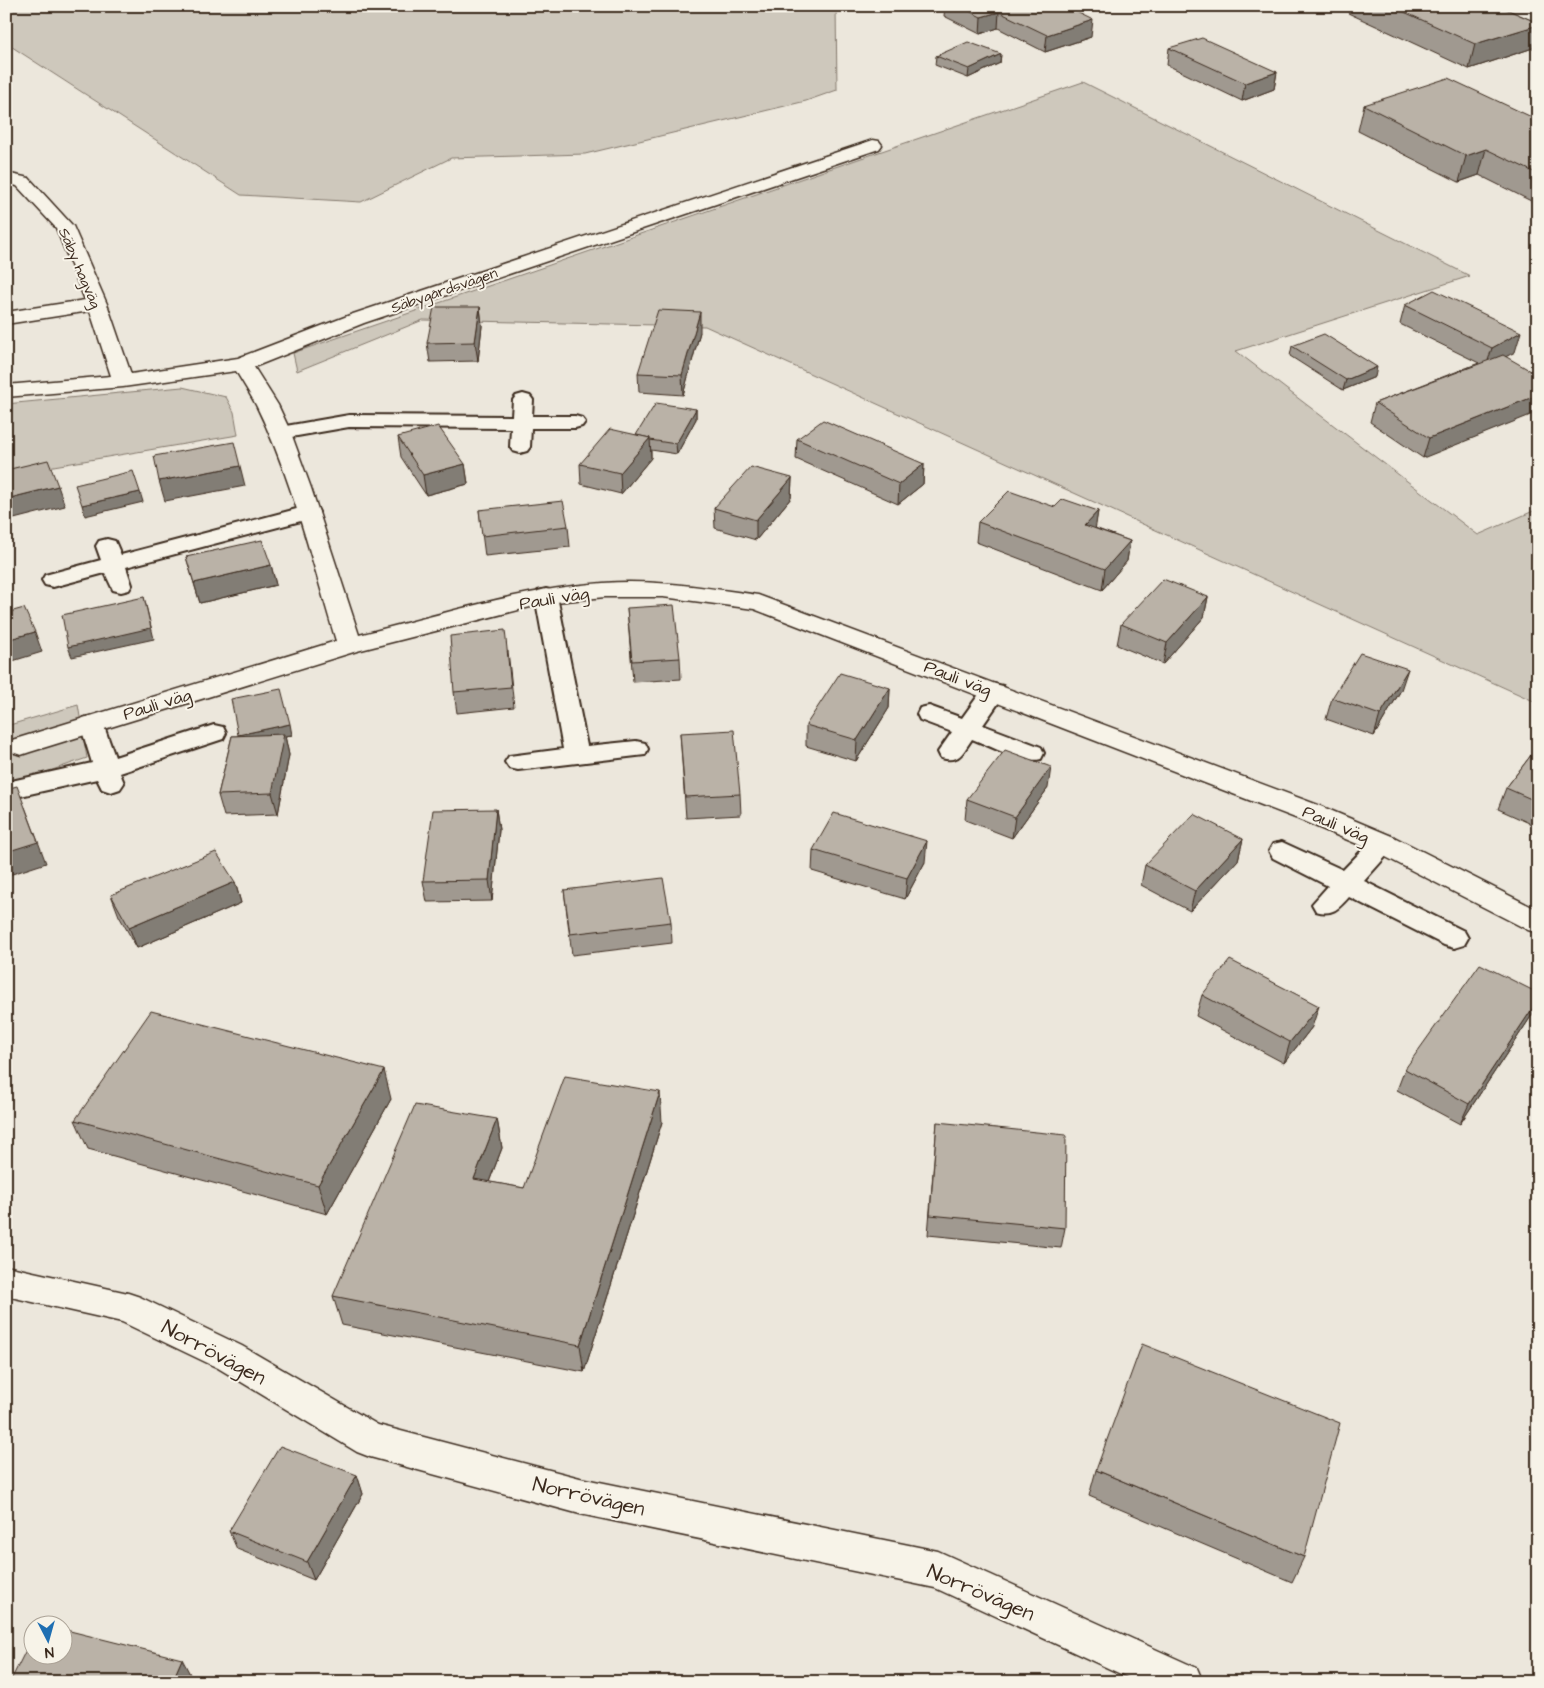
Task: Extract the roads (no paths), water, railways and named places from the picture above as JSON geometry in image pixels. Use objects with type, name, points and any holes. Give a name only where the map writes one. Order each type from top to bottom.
[{"type":"street","name":"Säbygårdsvägen","points":[[6,391],[123,382],[242,364],[358,319],[873,145]]},
{"type":"street","name":"Säby hagväg","points":[[6,178],[23,182],[64,226],[97,304],[123,382]]},
{"type":"street","points":[[6,318],[97,304]]},
{"type":"street","points":[[242,364],[267,405],[280,433],[308,512],[350,645]]},
{"type":"street","name":"Pauli väg","points":[[21,746],[350,645],[546,596],[605,590],[663,590],[758,602],[1308,812],[1384,844],[1538,923]]},
{"type":"street","name":"Norrövägen","points":[[6,1281],[128,1308],[230,1357],[370,1440],[580,1496],[938,1570],[1184,1682]]},
{"type":"lane","points":[[520,447],[523,400]]},
{"type":"lane","points":[[280,433],[349,421],[575,422]]},
{"type":"lane","points":[[53,580],[110,555],[308,512]]},
{"type":"lane","points":[[110,555],[121,585]]},
{"type":"lane","points":[[546,596],[577,756]]},
{"type":"lane","points":[[950,752],[994,692]]},
{"type":"lane","points":[[929,714],[1032,753]]},
{"type":"lane","points":[[92,724],[109,776]]},
{"type":"lane","points":[[16,788],[109,776],[214,733]]},
{"type":"lane","points":[[518,762],[636,749]]},
{"type":"lane","points":[[1326,904],[1384,844]]},
{"type":"lane","points":[[1282,851],[1454,938]]}]
